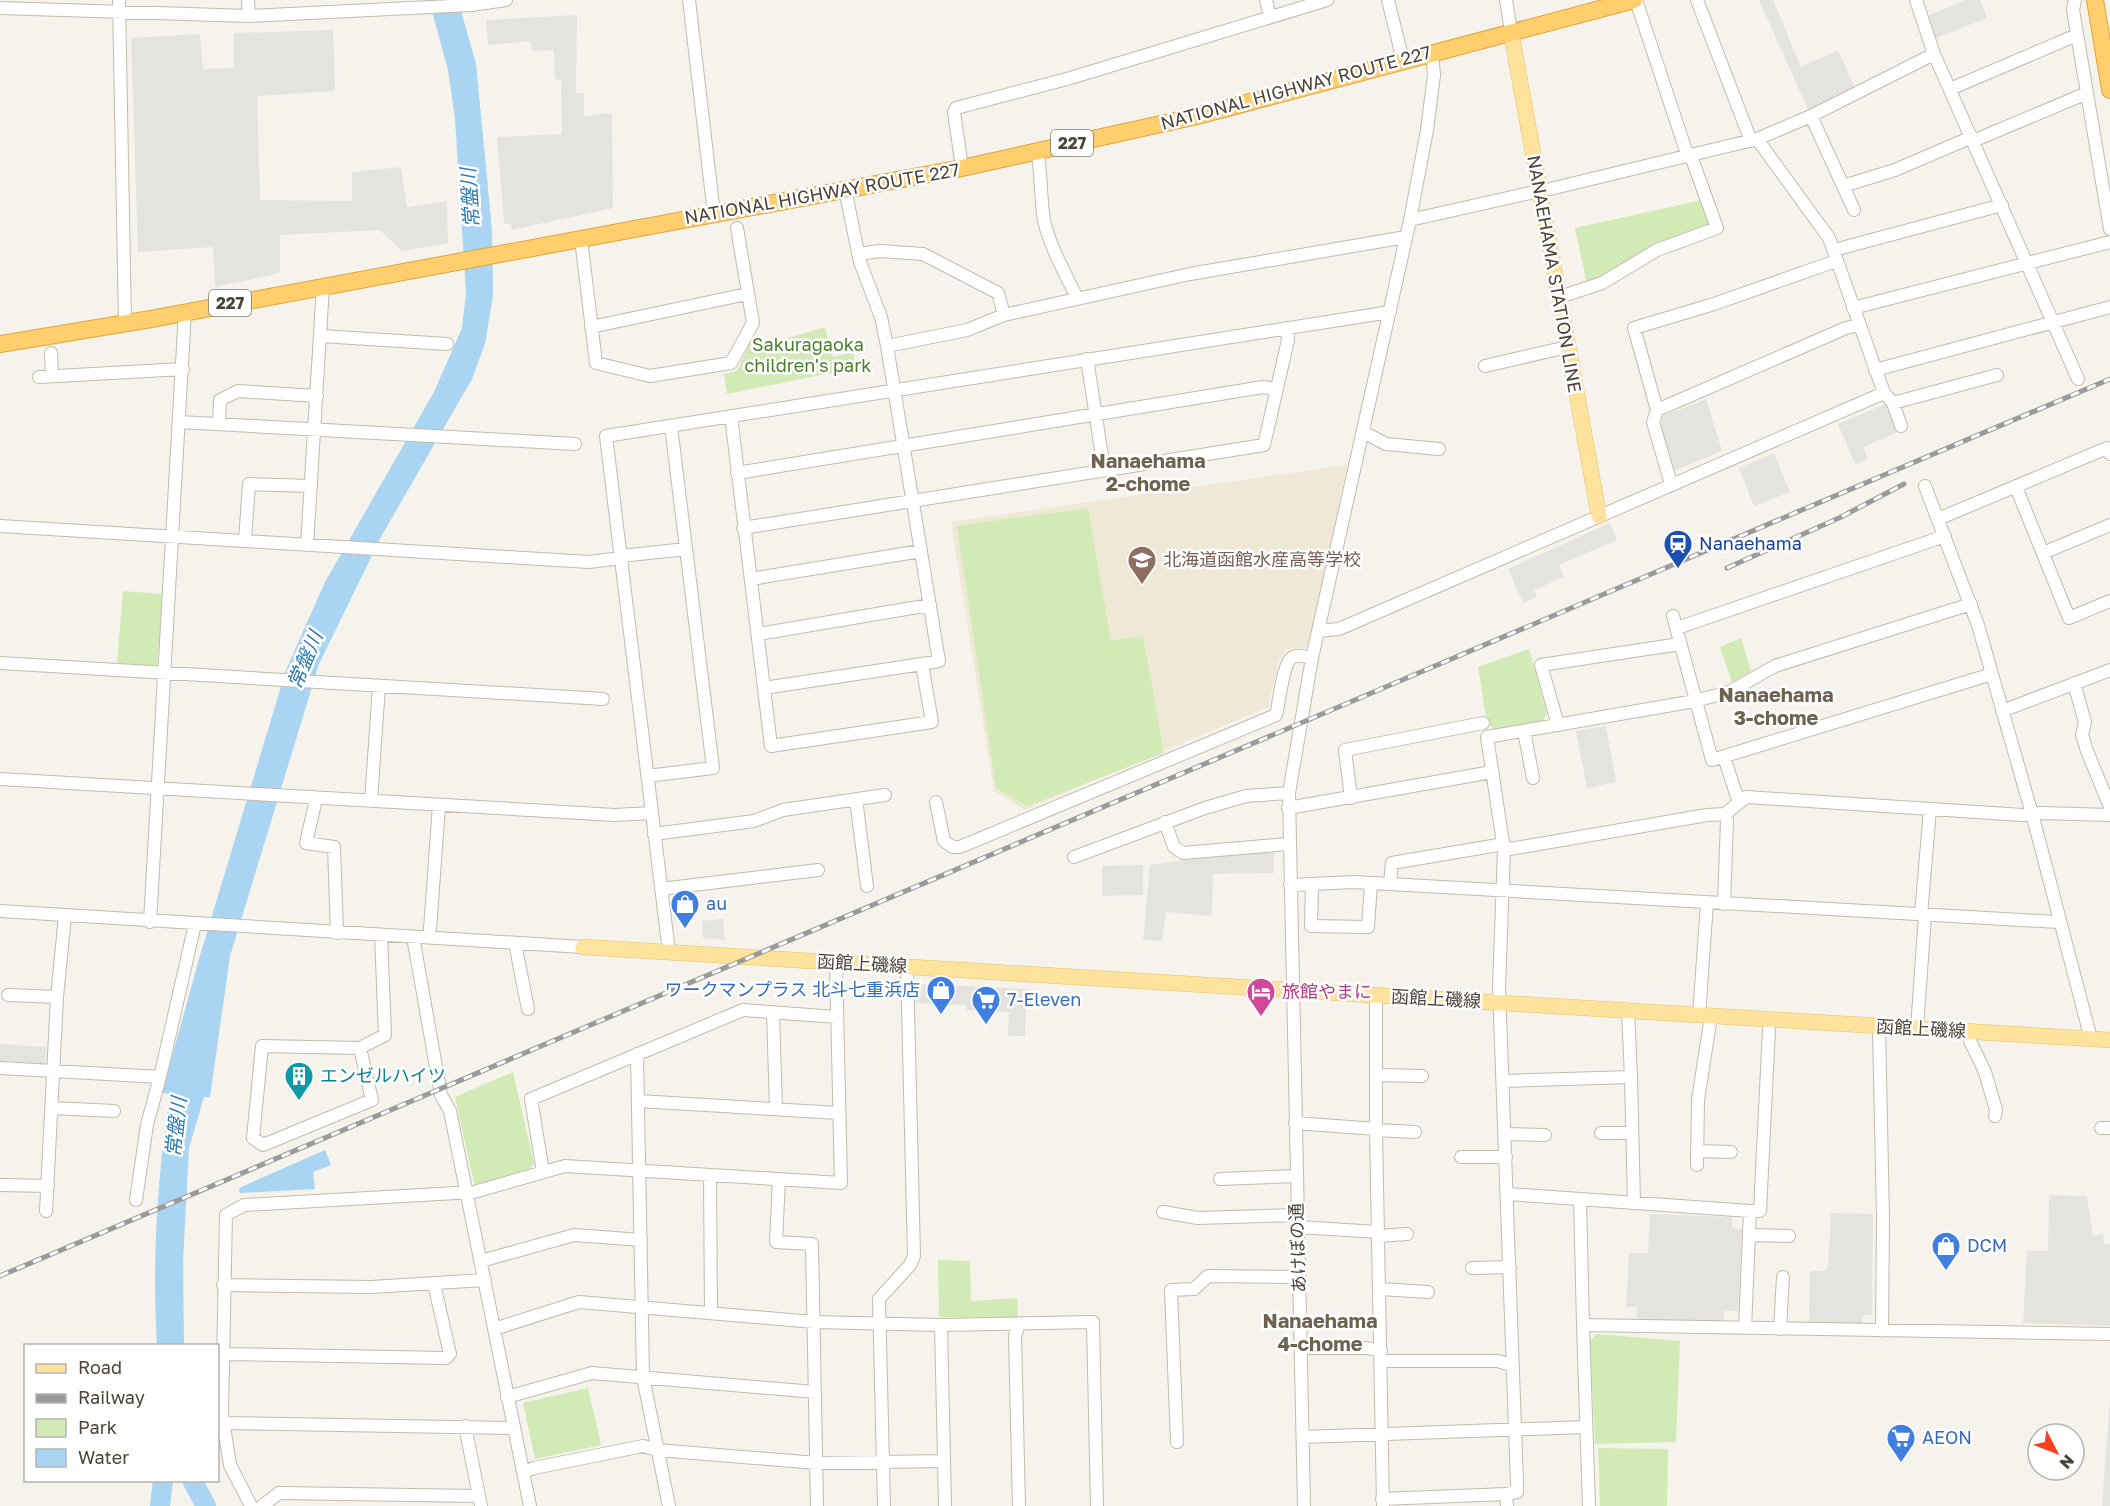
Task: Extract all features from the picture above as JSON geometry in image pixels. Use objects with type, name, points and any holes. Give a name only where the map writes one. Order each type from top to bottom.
[{"type":"highway","name":"NATIONAL HIGHWAY ROUTE 227","points":[[0,344],[460,262],[962,168],[1197,116],[1635,0]]},
{"type":"highway","points":[[2095,0],[2110,90]]},
{"type":"main road","name":"NANAEHAMA STATION LINE","points":[[1511,32],[1544,190],[1567,347],[1599,516]]},
{"type":"main road","name":"函館上磯線","points":[[583,947],[2110,1040]]},
{"type":"street","points":[[119,0],[125,323]]},
{"type":"street","points":[[248,0],[249,16]]},
{"type":"street","points":[[0,8],[249,16],[471,5],[506,0]]},
{"type":"street","points":[[689,0],[714,214]]},
{"type":"street","points":[[1266,0],[1270,16]]},
{"type":"street","points":[[962,168],[954,112],[956,108],[1067,79],[1328,0]]},
{"type":"street","points":[[1388,0],[1403,60]]},
{"type":"street","points":[[1506,0],[1511,32]]},
{"type":"street","points":[[1569,294],[1602,282],[1657,250],[1717,228],[1635,0]]},
{"type":"street","points":[[1697,0],[1754,140],[1825,230],[1875,370],[1901,426]]},
{"type":"street","points":[[1916,0],[1934,54],[2078,380]]},
{"type":"street","points":[[2075,0],[2073,10],[2110,230]]},
{"type":"street","points":[[1950,89],[2077,34]]},
{"type":"street","name":"あけぼの通","points":[[1304,1506],[1288,844],[1289,792],[1312,658],[1410,220],[1427,130],[1434,75],[1432,53]]},
{"type":"street","points":[[1410,220],[1690,157],[1754,140],[1811,116],[1934,54]]},
{"type":"street","points":[[1843,186],[1895,170],[2087,93]]},
{"type":"street","points":[[1811,116],[1854,210]]},
{"type":"street","points":[[1037,151],[1042,173],[1044,220],[1053,247],[1077,298]]},
{"type":"street","points":[[764,688],[939,661],[887,346],[880,316],[858,254],[845,189]]},
{"type":"street","points":[[1671,484],[1653,422],[1657,410],[1634,327],[1714,304],[1835,256],[2002,204]]},
{"type":"street","points":[[581,239],[596,363],[650,376],[731,363],[753,323],[737,228]]},
{"type":"street","points":[[887,346],[967,330],[1004,315],[1190,274],[1406,237]]},
{"type":"street","points":[[1853,308],[2110,242]]},
{"type":"street","points":[[858,254],[880,251],[922,254],[998,294],[1004,315]]},
{"type":"street","points":[[307,545],[323,286]]},
{"type":"street","points":[[591,327],[747,294]]},
{"type":"street","points":[[1875,370],[2110,307]]},
{"type":"street","points":[[150,922],[185,311]]},
{"type":"street","points":[[669,952],[606,436],[1390,312]]},
{"type":"street","points":[[1657,410],[1846,328],[1859,325]]},
{"type":"street","points":[[743,528],[1264,445],[1288,340],[1287,328]]},
{"type":"street","points":[[321,336],[447,344]]},
{"type":"street","points":[[1485,366],[1567,347]]},
{"type":"street","points":[[51,353],[46,376],[183,369]]},
{"type":"street","points":[[1087,359],[1104,470]]},
{"type":"street","points":[[1318,632],[1339,629],[1671,484],[1888,398],[1997,375]]},
{"type":"street","points":[[737,473],[1263,387],[1276,389]]},
{"type":"street","points":[[219,424],[220,400],[238,391],[317,396]]},
{"type":"street","points":[[731,416],[771,746],[932,722],[922,664]]},
{"type":"street","points":[[180,422],[575,444]]},
{"type":"street","points":[[647,776],[713,768],[671,426]]},
{"type":"street","points":[[1369,435],[1386,444],[1439,449]]},
{"type":"street","points":[[1938,519],[2108,448],[2110,454]]},
{"type":"street","points":[[245,541],[249,484],[311,486]]},
{"type":"street","points":[[1925,486],[1971,604],[2032,813],[2058,922],[2091,1039]]},
{"type":"street","points":[[2016,487],[2069,618],[2110,601]]},
{"type":"street","points":[[2043,553],[2110,525]]},
{"type":"street","points":[[0,526],[589,562],[686,549]]},
{"type":"street","points":[[1677,628],[1945,536]]},
{"type":"street","points":[[750,579],[921,551]]},
{"type":"street","points":[[1376,996],[1380,1434],[1383,1502],[1507,1500],[1517,1492],[1499,988],[1504,848],[1486,737],[1695,701],[1729,692],[1775,666],[1971,604]]},
{"type":"street","points":[[758,634],[930,605]]},
{"type":"street","points":[[1673,616],[1712,760],[1992,674]]},
{"type":"street","points":[[1558,725],[1541,665],[1680,644]]},
{"type":"street","points":[[936,802],[944,841],[953,847],[960,847],[1276,715],[1286,666],[1291,658],[1296,656],[1312,658]]},
{"type":"street","points":[[0,663],[603,699]]},
{"type":"street","points":[[2002,711],[2110,670]]},
{"type":"street","points":[[2074,683],[2085,722],[2082,735],[2110,807]]},
{"type":"street","points":[[370,801],[379,686]]},
{"type":"street","points":[[1350,798],[1345,750],[1483,723]]},
{"type":"street","points":[[1524,731],[1533,778]]},
{"type":"street","points":[[1724,756],[1739,803]]},
{"type":"street","points":[[1288,808],[1492,772]]},
{"type":"street","points":[[0,779],[439,806],[615,815],[651,813]]},
{"type":"street","points":[[1074,857],[1165,822],[1246,796],[1289,792]]},
{"type":"street","points":[[654,834],[754,821],[783,810],[885,795]]},
{"type":"street","points":[[1390,884],[1392,863],[1725,814],[1746,797],[1930,809],[2110,815]]},
{"type":"street","points":[[316,799],[306,843],[334,847],[337,933]]},
{"type":"street","points":[[856,799],[867,886]]},
{"type":"street","points":[[430,930],[439,806]]},
{"type":"street","points":[[1917,1029],[1930,809]]},
{"type":"street","points":[[1724,904],[1727,820],[1725,814]]},
{"type":"street","points":[[1165,822],[1174,847],[1183,853],[1288,844]]},
{"type":"street","points":[[661,889],[818,870]]},
{"type":"street","points":[[1290,885],[1371,883],[2058,922]]},
{"type":"street","points":[[1312,884],[1311,926],[1368,927],[1371,883]]},
{"type":"street","points":[[1697,1165],[1698,1100],[1705,1015],[1707,903]]},
{"type":"street","points":[[0,911],[583,947]]},
{"type":"street","points":[[46,1211],[57,998],[65,916]]},
{"type":"street","points":[[136,1200],[144,1138],[200,925]]},
{"type":"street","points":[[360,1048],[372,1100],[263,1145],[254,1138],[262,1046],[360,1048],[385,1035],[381,935]]},
{"type":"street","points":[[412,938],[441,1095],[450,1111],[530,1506]]},
{"type":"street","points":[[515,943],[528,1009]]},
{"type":"street","points":[[251,1506],[230,1465],[223,1423],[221,1354],[226,1215],[244,1205],[467,1193],[565,1166],[841,1183],[836,962]]},
{"type":"street","points":[[884,1506],[879,1299],[910,1265],[914,1256],[907,966]]},
{"type":"street","points":[[8,995],[57,998]]},
{"type":"street","points":[[543,1172],[531,1100],[743,1010],[837,1017]]},
{"type":"street","points":[[1628,1010],[1634,1203]]},
{"type":"street","points":[[773,1013],[776,1109]]},
{"type":"street","points":[[1879,1026],[1883,1218],[1882,1331]]},
{"type":"street","points":[[1508,1194],[1760,1211],[1769,1029]]},
{"type":"street","points":[[1970,1041],[1985,1072],[1996,1110],[1995,1116]]},
{"type":"street","points":[[637,1054],[643,1377],[669,1506]]},
{"type":"street","points":[[0,1068],[160,1077]]},
{"type":"street","points":[[1376,1075],[1422,1076]]},
{"type":"street","points":[[1504,1081],[1631,1077]]},
{"type":"street","points":[[638,1101],[839,1113]]},
{"type":"street","points":[[52,1108],[114,1111]]},
{"type":"street","points":[[1295,1123],[1415,1132]]},
{"type":"street","points":[[1601,1133],[1632,1133]]},
{"type":"street","points":[[1506,1134],[1545,1134]]},
{"type":"street","points":[[1697,1151],[1731,1152]]},
{"type":"street","points":[[1461,1157],[1506,1157]]},
{"type":"street","points":[[710,1175],[711,1313]]},
{"type":"street","points":[[1220,1179],[1296,1176]]},
{"type":"street","points":[[779,1179],[776,1242],[812,1244],[817,1506]]},
{"type":"street","points":[[0,1185],[48,1186]]},
{"type":"street","points":[[1580,1198],[1589,1506]]},
{"type":"street","points":[[1745,1328],[1750,1211]]},
{"type":"street","points":[[1163,1212],[1198,1218],[1297,1221],[1378,1234],[1407,1234]]},
{"type":"street","points":[[480,1261],[574,1235],[641,1240]]},
{"type":"street","points":[[1749,1235],[1789,1236]]},
{"type":"street","points":[[1472,1268],[1509,1267]]},
{"type":"street","points":[[1177,1442],[1171,1290],[1194,1289],[1208,1276],[1299,1277]]},
{"type":"street","points":[[1780,1329],[1783,1277]]},
{"type":"street","points":[[223,1285],[371,1287],[484,1280]]},
{"type":"street","points":[[221,1354],[446,1358],[450,1354],[434,1284]]},
{"type":"street","points":[[1380,1289],[1428,1292]]},
{"type":"street","points":[[494,1329],[579,1302],[814,1322],[941,1325],[1093,1322],[1097,1506]]},
{"type":"street","points":[[1019,1324],[1015,1336],[1019,1506]]},
{"type":"street","points":[[941,1325],[945,1506]]},
{"type":"street","points":[[1583,1325],[2110,1334]]},
{"type":"street","points":[[1300,1348],[1367,1348],[1381,1356],[1498,1361],[1513,1366]]},
{"type":"street","points":[[507,1397],[592,1373],[815,1392]]},
{"type":"street","points":[[223,1423],[514,1428]]},
{"type":"street","points":[[262,1506],[279,1493],[480,1501],[465,1426]]},
{"type":"street","points":[[1303,1437],[1586,1426]]},
{"type":"street","points":[[524,1473],[534,1468],[643,1446],[657,1450],[816,1463],[945,1461]]},
{"type":"shaded area","points":[[1759,0],[1773,0],[1801,67],[1838,50],[1856,90],[1809,112]]},
{"type":"shaded area","points":[[1966,0],[1980,0],[1987,18],[1934,39],[1925,17]]},
{"type":"shaded area","points":[[577,15],[576,93],[584,93],[584,116],[612,113],[613,208],[512,230],[511,224],[504,224],[497,137],[562,134],[561,80],[555,79],[554,50],[532,51],[531,41],[488,45],[486,20]]},
{"type":"shaded area","points":[[333,30],[335,91],[257,96],[260,200],[352,201],[352,172],[401,167],[407,207],[447,201],[448,243],[402,251],[380,230],[280,235],[280,273],[215,287],[213,247],[138,252],[131,38],[200,34],[203,69],[234,68],[234,33]]},
{"type":"shaded area","points":[[1706,399],[1722,451],[1672,472],[1659,428],[1663,416]]},
{"type":"shaded area","points":[[1886,404],[1898,432],[1863,447],[1868,459],[1855,464],[1838,424]]},
{"type":"shaded area","points":[[1774,453],[1790,492],[1754,506],[1739,468]]},
{"type":"shaded area","name":"北海道函館水産高等学校","points":[[1347,465],[1309,648],[1288,649],[1279,660],[1268,707],[1025,810],[994,791],[951,522]]},
{"type":"shaded area","points":[[1610,523],[1617,540],[1559,565],[1564,577],[1534,590],[1537,597],[1523,603],[1508,569]]},
{"type":"shaded area","points":[[1606,726],[1616,782],[1587,788],[1576,731]]},
{"type":"shaded area","points":[[1274,848],[1274,873],[1213,874],[1212,916],[1166,912],[1162,941],[1143,940],[1150,865]]},
{"type":"shaded area","points":[[1143,865],[1143,895],[1102,896],[1102,866]]},
{"type":"shaded area","points":[[723,919],[725,940],[703,938],[702,921]]},
{"type":"shaded area","points":[[914,984],[1027,989],[1025,1036],[1008,1036],[1009,1012],[966,1010],[966,1005],[913,1003]]},
{"type":"shaded area","points":[[0,1044],[46,1047],[45,1064],[0,1061]]},
{"type":"shaded area","points":[[2049,1195],[2087,1196],[2093,1236],[2103,1233],[2104,1245],[2110,1244],[2110,1326],[2023,1323],[2027,1251],[2048,1251]]},
{"type":"shaded area","points":[[1831,1213],[1873,1214],[1872,1315],[1863,1315],[1862,1325],[1809,1322],[1810,1271],[1824,1271],[1828,1267]]},
{"type":"shaded area","points":[[1650,1214],[1732,1217],[1732,1228],[1742,1229],[1738,1311],[1724,1311],[1724,1322],[1637,1319],[1637,1307],[1626,1307],[1629,1253],[1648,1253]]},
{"type":"shaded area","points":[[2110,1398],[2110,1506],[2102,1506]]},
{"type":"green space","points":[[1702,200],[1711,226],[1587,284],[1575,228]]},
{"type":"green space","name":"Sakuragaoka children's park","points":[[825,327],[833,357],[853,352],[856,368],[727,394],[724,374],[737,371],[752,338],[761,336],[765,345]]},
{"type":"green space","points":[[1088,508],[1111,641],[1143,636],[1164,753],[1027,806],[996,788],[957,526]]},
{"type":"green space","points":[[123,591],[163,594],[157,666],[117,663]]},
{"type":"green space","points":[[1741,638],[1751,671],[1732,682],[1720,647]]},
{"type":"green space","points":[[1529,649],[1547,714],[1543,721],[1494,729],[1487,723],[1478,667]]},
{"type":"green space","points":[[513,1072],[534,1164],[527,1171],[475,1187],[455,1097]]},
{"type":"green space","points":[[938,1260],[970,1261],[971,1301],[1017,1298],[1018,1318],[939,1317]]},
{"type":"green space","points":[[1597,1334],[1680,1341],[1676,1442],[1595,1444],[1590,1340]]},
{"type":"green space","points":[[588,1388],[601,1445],[535,1459],[523,1403]]},
{"type":"green space","points":[[1598,1448],[1668,1449],[1667,1506],[1600,1506]]},
{"type":"water","points":[[429,0],[458,0],[476,64],[492,230],[493,295],[485,344],[472,379],[382,535],[319,664],[230,956],[210,1097],[204,1097],[189,1148],[183,1261],[184,1344],[157,1344],[155,1283],[157,1220],[170,1094],[162,1093],[199,959],[286,670],[325,582],[434,392],[462,328],[466,293],[455,118],[448,70]]},
{"type":"water","points":[[325,1150],[331,1165],[313,1172],[315,1189],[240,1193],[239,1188]]},
{"type":"waterway","points":[[160,1506],[163,1482]]},
{"type":"waterway","name":"常盤川","points":[[193,1482],[206,1506]]},
{"type":"railway","points":[[0,1276],[2110,379]]},
{"type":"railway","points":[[1727,568],[1839,518],[1904,484]]},
{"type":"place","name":"Nanaehama","points":[[1678,570]]},
{"type":"place","name":"北海道函館水産高等学校","points":[[1142,586]]},
{"type":"place","name":"au","points":[[685,930]]},
{"type":"place","name":"ワークマンプラス 北斗七重浜店","points":[[941,1016]]},
{"type":"place","name":"旅館やまに","points":[[1261,1018]]},
{"type":"place","name":"7-Eleven","points":[[986,1026]]},
{"type":"place","name":"エンゼルハイツ","points":[[299,1102]]},
{"type":"place","name":"DCM","points":[[1946,1272]]},
{"type":"place","name":"AEON","points":[[1901,1464]]},
{"type":"district","name":"Nanaehama 2-chome","points":[[1148,472]]},
{"type":"district","name":"Nanaehama 3-chome","points":[[1776,706]]},
{"type":"district","name":"Nanaehama 4-chome","points":[[1320,1332]]}]
